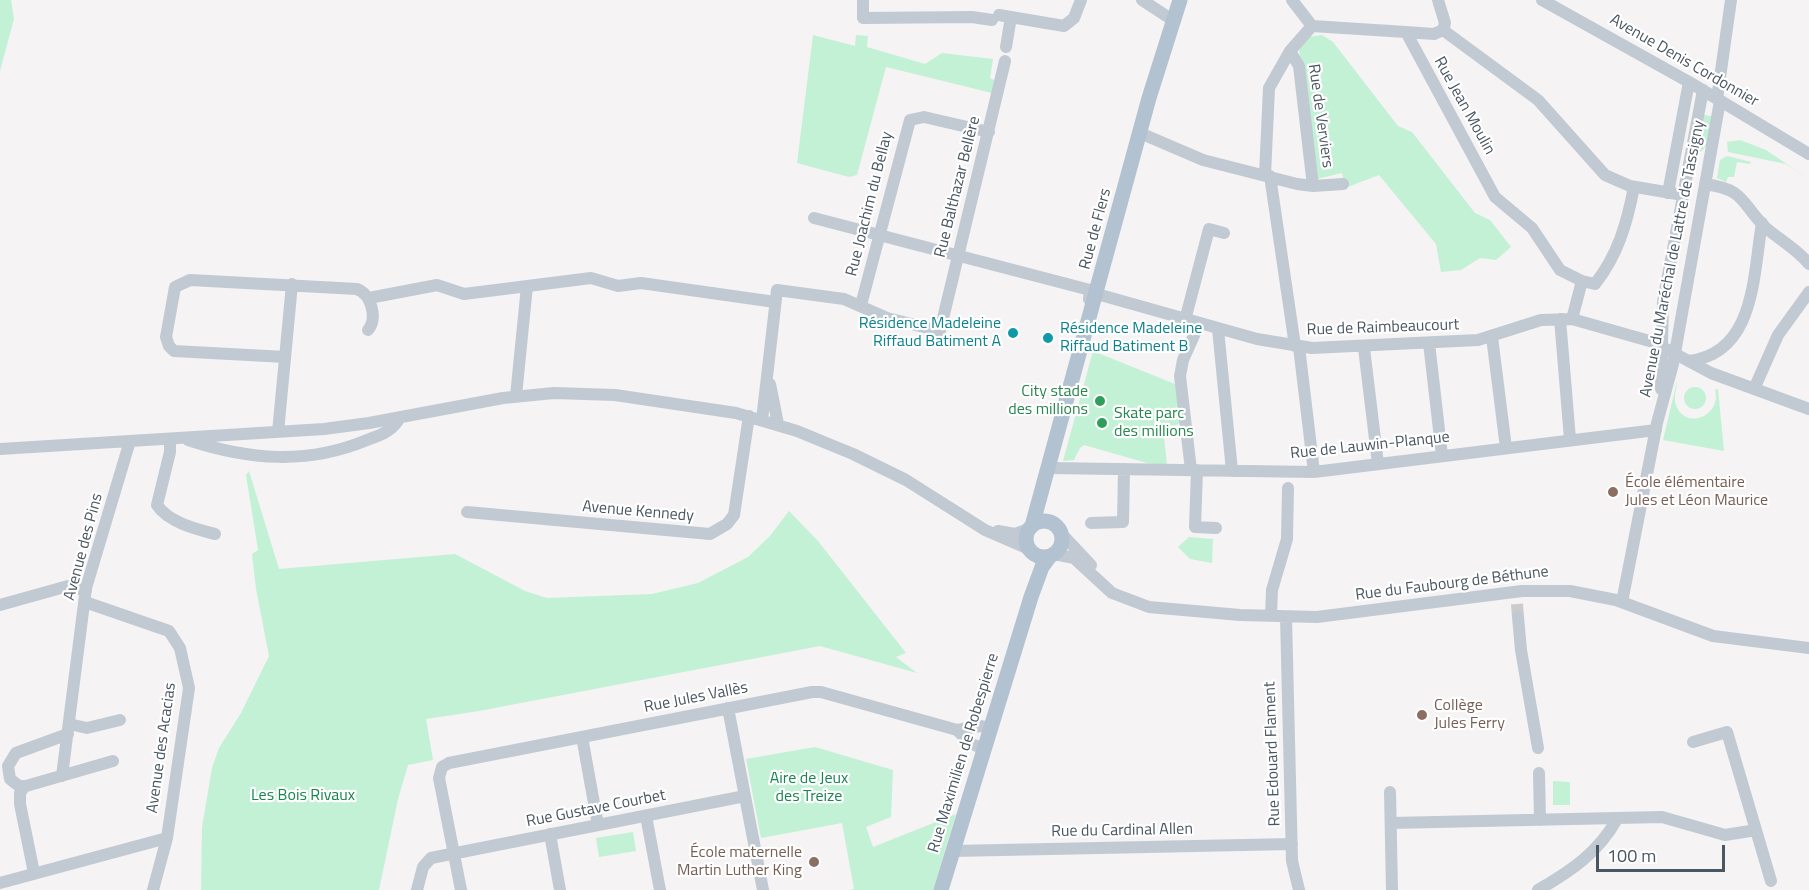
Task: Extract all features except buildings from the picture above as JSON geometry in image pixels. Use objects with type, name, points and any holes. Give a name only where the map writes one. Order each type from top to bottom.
[{"type":"main road","name":"Rue de Flers","points":[[1031,528],[1140,132],[1180,0]]},
{"type":"main road","name":"Rue de Flers","points":[[1049,468],[1048,494],[1059,529]]},
{"type":"main road","points":[[1030,550],[1026,539],[1031,528],[1044,521],[1059,529],[1062,544],[1052,555]]},
{"type":"main road","name":"Rue du Faubourg de Béthune","points":[[1030,550],[1039,557],[1052,555]]},
{"type":"main road","name":"Rue Maximilien de Robespierre","points":[[1021,627],[1031,577],[1030,550]]},
{"type":"main road","name":"Rue Maximilien de Robespierre","points":[[941,890],[1021,627],[1042,567],[1052,555]]},
{"type":"street","points":[[863,0],[863,18],[1001,17],[1064,26],[1074,18],[1081,0]]},
{"type":"street","points":[[1292,0],[1312,26],[1434,34],[1443,30]]},
{"type":"street","points":[[1438,0],[1445,23],[1443,30]]},
{"type":"street","name":"Avenue Denis Cordonnier","points":[[1542,0],[1703,90],[1809,154]]},
{"type":"street","name":"Avenue du Maréchal de Lattre de Tassigny","points":[[1622,602],[1656,426],[1674,353],[1705,184],[1719,100],[1731,0]]},
{"type":"street","points":[[1151,2],[1174,21]]},
{"type":"street","points":[[1001,17],[1006,47]]},
{"type":"street","points":[[1312,26],[1290,51],[1269,88],[1268,175],[1297,347],[1314,472]]},
{"type":"street","points":[[1443,30],[1538,100],[1605,175],[1634,187],[1683,195]]},
{"type":"street","name":"Rue Jean Moulin","points":[[1406,32],[1495,197],[1532,228],[1560,270],[1582,281]]},
{"type":"street","name":"Rue de Verviers","points":[[1290,51],[1298,62],[1313,186]]},
{"type":"street","name":"Rue Balthazar Bellère","points":[[861,305],[886,318],[940,331],[1005,61]]},
{"type":"street","name":"Avenue du Maréchal de Lattre de Tassigny","points":[[1668,193],[1689,82]]},
{"type":"street","name":"Avenue du Maréchal de Lattre de Tassigny","points":[[1656,426],[1662,375],[1661,341],[1665,293],[1703,90]]},
{"type":"street","name":"Rue Joachim du Bellay","points":[[861,305],[910,120],[924,117],[989,132]]},
{"type":"street","points":[[1140,132],[1203,160],[1313,186],[1343,184]]},
{"type":"street","points":[[1705,184],[1735,192],[1746,201],[1762,223],[1809,264]]},
{"type":"street","points":[[1570,439],[1566,319],[1582,281],[1594,284],[1612,259],[1624,232],[1634,187]]},
{"type":"street","name":"Rue de Raimbeaucourt","points":[[814,218],[880,233],[1089,290],[1089,298],[1096,297],[1297,347],[1364,348],[1492,337],[1540,320],[1566,319],[1661,341],[1676,339]]},
{"type":"street","points":[[1689,361],[1716,353],[1740,331],[1746,314],[1762,223]]},
{"type":"street","points":[[1185,320],[1209,229],[1224,233]]},
{"type":"street","points":[[369,298],[437,285],[443,285],[460,294],[591,278],[618,286],[637,282],[776,296],[838,298],[861,305]]},
{"type":"street","points":[[285,357],[177,352],[169,346],[166,336],[174,290],[183,282],[292,284],[357,289],[369,298],[373,320],[368,330]]},
{"type":"street","points":[[278,432],[292,284]]},
{"type":"street","points":[[516,396],[526,286]]},
{"type":"street","points":[[1754,389],[1763,363],[1782,328],[1809,292]]},
{"type":"street","points":[[762,420],[776,296]]},
{"type":"street","points":[[1199,324],[1183,360],[1180,376],[1194,470],[1195,527],[1216,528]]},
{"type":"street","points":[[1218,329],[1232,471]]},
{"type":"street","points":[[1492,337],[1506,448]]},
{"type":"street","name":"Rue de Raimbeaucourt","points":[[1661,341],[1674,353],[1711,373],[1809,409]]},
{"type":"street","points":[[1429,343],[1442,456]]},
{"type":"street","points":[[1364,348],[1378,464]]},
{"type":"street","points":[[768,372],[778,424]]},
{"type":"street","points":[[0,449],[348,426],[516,396],[575,393],[615,395],[749,416],[778,424],[833,445],[893,473],[967,518],[1005,533],[1017,533],[1031,528]]},
{"type":"street","name":"Avenue Kennedy","points":[[467,512],[706,535],[714,533],[730,521],[735,511],[749,416]]},
{"type":"street","points":[[175,438],[263,457],[309,457],[340,451],[384,433],[394,428],[400,417]]},
{"type":"street","name":"Rue de Lauwin-Planque","points":[[1049,468],[1314,472],[1506,448],[1656,426]]},
{"type":"street","points":[[175,438],[157,505],[167,515],[194,528],[215,534]]},
{"type":"street","name":"Avenue des Pins","points":[[64,760],[86,597],[130,441]]},
{"type":"street","points":[[1091,522],[1123,522],[1124,469]]},
{"type":"street","points":[[1271,616],[1273,585],[1287,539],[1288,488]]},
{"type":"street","name":"Rue du Faubourg de Béthune","points":[[967,518],[985,530],[1030,550]]},
{"type":"street","name":"Rue du Faubourg de Béthune","points":[[1059,529],[1105,580],[1129,596],[1271,616]]},
{"type":"street","name":"Rue du Faubourg de Béthune","points":[[1052,555],[1077,559],[1107,590],[1136,604],[1217,614],[1343,615],[1570,591],[1622,602],[1705,634],[1809,648]]},
{"type":"street","name":"Avenue des Acacias","points":[[0,605],[68,586],[86,597],[166,629],[176,638],[190,684],[167,838],[153,890]]},
{"type":"street","name":"Rue Edouard Flament","points":[[1286,616],[1293,869],[1299,890]]},
{"type":"street","points":[[1518,617],[1521,650],[1538,748]]},
{"type":"street","name":"Rue Jules Vallès","points":[[454,854],[439,778],[441,770],[449,763],[821,692],[957,730],[980,726],[991,728]]},
{"type":"street","points":[[728,708],[763,890]]},
{"type":"street","points":[[113,761],[24,787],[16,784],[8,775],[10,759],[20,751],[46,743],[68,729],[87,728],[120,720]]},
{"type":"street","name":"Rue Jules Vallès","points":[[957,730],[975,746],[984,749]]},
{"type":"street","points":[[1693,742],[1727,732],[1771,881]]},
{"type":"street","points":[[582,737],[597,825]]},
{"type":"street","points":[[46,743],[64,760],[62,776]]},
{"type":"street","points":[[1539,773],[1540,820]]},
{"type":"street","points":[[24,787],[20,793],[20,804],[34,873]]},
{"type":"street","points":[[1390,792],[1392,890]]},
{"type":"street","name":"Rue Gustave Courbet","points":[[417,890],[423,867],[429,859],[745,796]]},
{"type":"street","points":[[646,816],[660,890]]},
{"type":"street","points":[[1391,823],[1670,818],[1725,835],[1756,830]]},
{"type":"street","points":[[1538,890],[1590,855],[1603,841],[1617,819]]},
{"type":"street","points":[[550,834],[560,890]]},
{"type":"street","points":[[0,883],[167,838]]},
{"type":"street","name":"Rue du Cardinal Allen","points":[[953,851],[1292,844]]},
{"type":"street","points":[[454,854],[461,890]]},
{"type":"green space","points":[[0,0],[11,0],[14,19],[0,71]]},
{"type":"green space","points":[[813,35],[855,46],[856,35],[868,36],[867,47],[925,64],[942,53],[993,59],[990,78],[996,81],[992,93],[886,67],[857,175],[849,177],[797,163]]},
{"type":"green space","points":[[1322,35],[1333,42],[1398,126],[1412,132],[1475,213],[1490,220],[1511,247],[1496,260],[1480,258],[1461,270],[1441,272],[1436,244],[1379,175],[1345,188],[1342,173],[1317,179],[1299,49],[1308,37]]},
{"type":"green space","points":[[1700,114],[1715,117],[1711,140],[1698,155],[1694,167]]},
{"type":"green space","points":[[1740,140],[1766,150],[1809,179],[1786,164],[1728,152],[1727,142]]},
{"type":"green space","points":[[1727,156],[1751,162],[1750,164],[1737,162],[1734,177],[1728,177],[1726,182],[1717,178],[1720,160]]},
{"type":"green space","points":[[1093,351],[1175,384],[1181,424],[1163,427],[1167,465],[1147,463],[1084,445],[1074,460],[1063,461]]},
{"type":"green space","points":[[1677,381],[1676,405],[1681,413],[1694,419],[1702,417],[1713,407],[1716,399],[1715,390],[1718,389],[1724,451],[1663,440]]},
{"type":"green space","points":[[1695,387],[1703,390],[1706,398],[1703,406],[1695,409],[1687,406],[1684,398],[1687,390]]},
{"type":"green space","name":"Les Bois Rivaux","points":[[249,471],[279,569],[455,554],[525,591],[547,598],[652,594],[698,583],[748,557],[770,536],[789,511],[818,541],[906,653],[896,657],[917,673],[820,646],[426,719],[433,760],[408,765],[398,799],[379,890],[201,890],[202,827],[212,768],[219,748],[241,713],[269,656],[256,589],[252,554],[258,550],[246,475]]},
{"type":"green space","points":[[1189,537],[1213,539],[1212,563],[1190,559],[1178,547]]},
{"type":"green space","name":"Aire de Jeux des Treize","points":[[815,747],[893,770],[891,817],[866,827],[873,847],[956,814],[933,890],[849,890],[854,889],[842,823],[761,838],[746,759]]},
{"type":"green space","points":[[1553,781],[1570,782],[1570,805],[1553,805]]},
{"type":"green space","points":[[633,832],[636,851],[599,857],[596,838]]},
{"type":"tunnel","points":[[1517,604],[1518,617]]},
{"type":"place","name":"Résidence Madeleine Riffaud Batiment A","points":[[1013,333]]},
{"type":"place","name":"Résidence Madeleine Riffaud Batiment B","points":[[1048,338]]},
{"type":"place","name":"City stade des millions","points":[[1100,401]]},
{"type":"place","name":"Skate parc des millions","points":[[1102,423]]},
{"type":"place","name":"École élémentaire Jules et Léon Maurice","points":[[1613,492]]},
{"type":"place","name":"Collège Jules Ferry","points":[[1422,715]]},
{"type":"place","name":"École maternelle Martin Luther King","points":[[814,862]]}]
